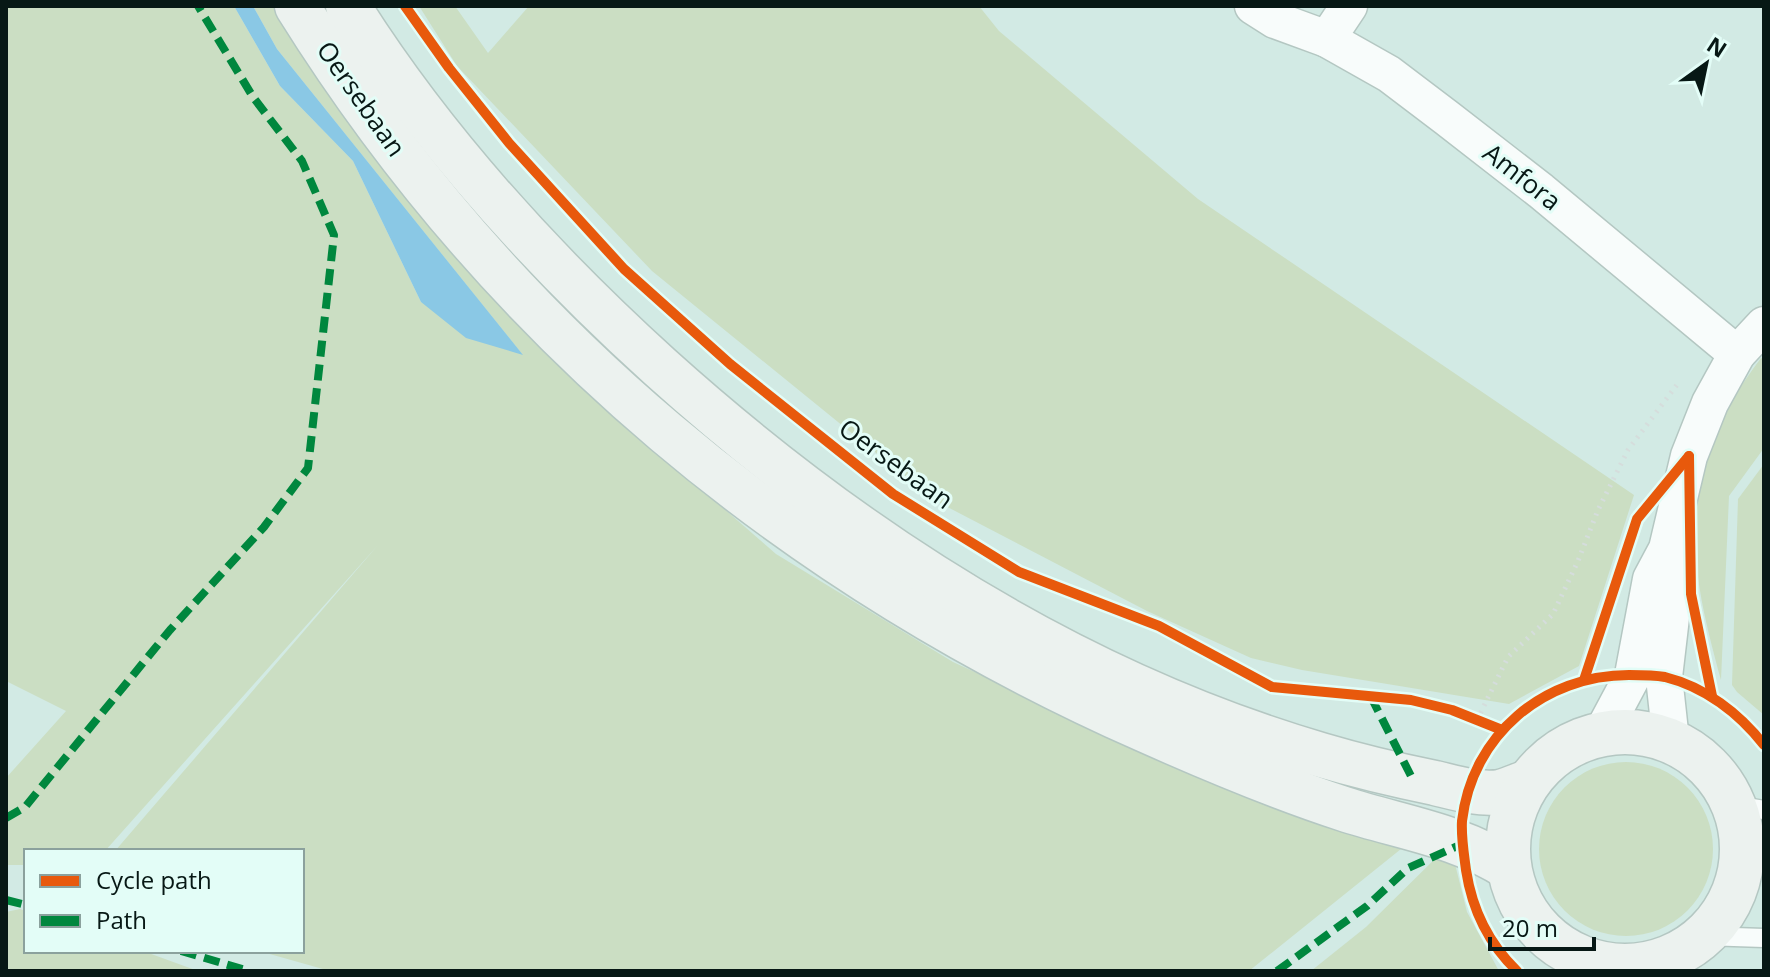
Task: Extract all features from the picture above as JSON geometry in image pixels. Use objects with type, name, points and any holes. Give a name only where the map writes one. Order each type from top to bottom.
[{"type":"main road","name":"Oersebaan","points":[[297,6],[354,94],[456,226],[496,270],[614,388],[703,463],[793,532],[958,634],[1044,682],[1142,729],[1266,781],[1343,809],[1462,844],[1490,855],[1509,868]]},
{"type":"main road","name":"Oersebaan","points":[[348,6],[447,142],[523,232],[578,290],[691,394],[760,452],[876,540],[933,578],[1008,623],[1133,685],[1246,731],[1344,762],[1468,791],[1501,792],[1528,782]]},
{"type":"main road","points":[[1602,733],[1641,733],[1671,741],[1704,762],[1751,822],[1742,864],[1748,899],[1677,954],[1628,969],[1581,965],[1531,919],[1517,895],[1509,868],[1510,826],[1528,782],[1555,754],[1569,745],[1602,733]]},
{"type":"street","name":"Amfora","points":[[1253,6],[1275,20],[1327,39],[1401,83],[1541,191],[1737,354]]},
{"type":"street","points":[[1327,39],[1349,6]]},
{"type":"street","points":[[1602,733],[1633,675],[1651,579],[1667,549],[1689,456],[1710,403],[1737,354],[1764,325]]},
{"type":"street","points":[[1667,549],[1675,583],[1664,677],[1671,741]]},
{"type":"lane","points":[[1704,936],[1764,938]]},
{"type":"path","points":[[1476,719],[1508,657],[1553,614],[1628,450],[1679,382]]},
{"type":"green space","points":[[6,6],[234,6],[280,86],[353,161],[421,302],[522,354],[277,49],[253,6],[276,6],[359,131],[545,353],[776,554],[953,662],[1137,746],[1401,849],[1249,971],[330,971],[266,953],[304,953],[304,849],[117,849],[378,545],[107,849],[24,849],[24,865],[6,865],[6,778],[66,711],[6,681]]},
{"type":"green space","points":[[419,6],[455,6],[488,53],[529,6],[979,6],[999,31],[1198,199],[1634,495],[1579,666],[1509,704],[1302,670],[1251,658],[1147,611],[934,500],[652,271],[457,66]]},
{"type":"green space","points":[[1761,358],[1764,360],[1764,448],[1729,496],[1721,680],[1698,580],[1697,503],[1710,441],[1727,408]]},
{"type":"green space","points":[[1764,464],[1764,715],[1732,685],[1738,499]]},
{"type":"green space","points":[[1626,762],[1659,768],[1688,787],[1707,816],[1713,849],[1707,882],[1688,911],[1659,930],[1626,936],[1593,930],[1564,911],[1545,882],[1539,849],[1545,816],[1564,787],[1593,768]]},
{"type":"green space","points":[[1450,844],[1467,912],[1499,971],[1311,971],[1366,927]]},
{"type":"green space","points":[[24,910],[24,953],[148,953],[198,971],[6,971],[6,912]]},
{"type":"water","points":[[234,6],[253,6],[277,49],[523,355],[466,338],[421,302],[353,161],[280,86]]},
{"type":"marked path","points":[[6,818],[25,807],[170,630],[264,527],[308,468],[334,235],[302,161],[253,97],[198,6]]},
{"type":"marked path","points":[[1371,697],[1412,778]]},
{"type":"marked path","points":[[1277,971],[1367,906],[1408,868],[1462,844]]},
{"type":"marked path","points":[[6,900],[24,904]]},
{"type":"marked path","points":[[188,953],[249,971]]},
{"type":"cycle path","points":[[405,6],[449,68],[509,143],[624,269],[730,364],[893,494],[1019,572],[1159,626],[1272,687],[1411,700],[1452,710],[1502,730]]},
{"type":"cycle path","points":[[1689,456],[1691,594],[1712,696]]},
{"type":"cycle path","points":[[1584,680],[1637,519],[1689,456]]},
{"type":"cycle path","points":[[1517,971],[1498,949],[1477,912],[1466,870],[1462,827],[1469,790],[1480,762],[1497,737],[1517,716],[1541,699],[1568,686],[1598,678],[1661,676],[1707,694],[1744,722],[1764,745]]}]
